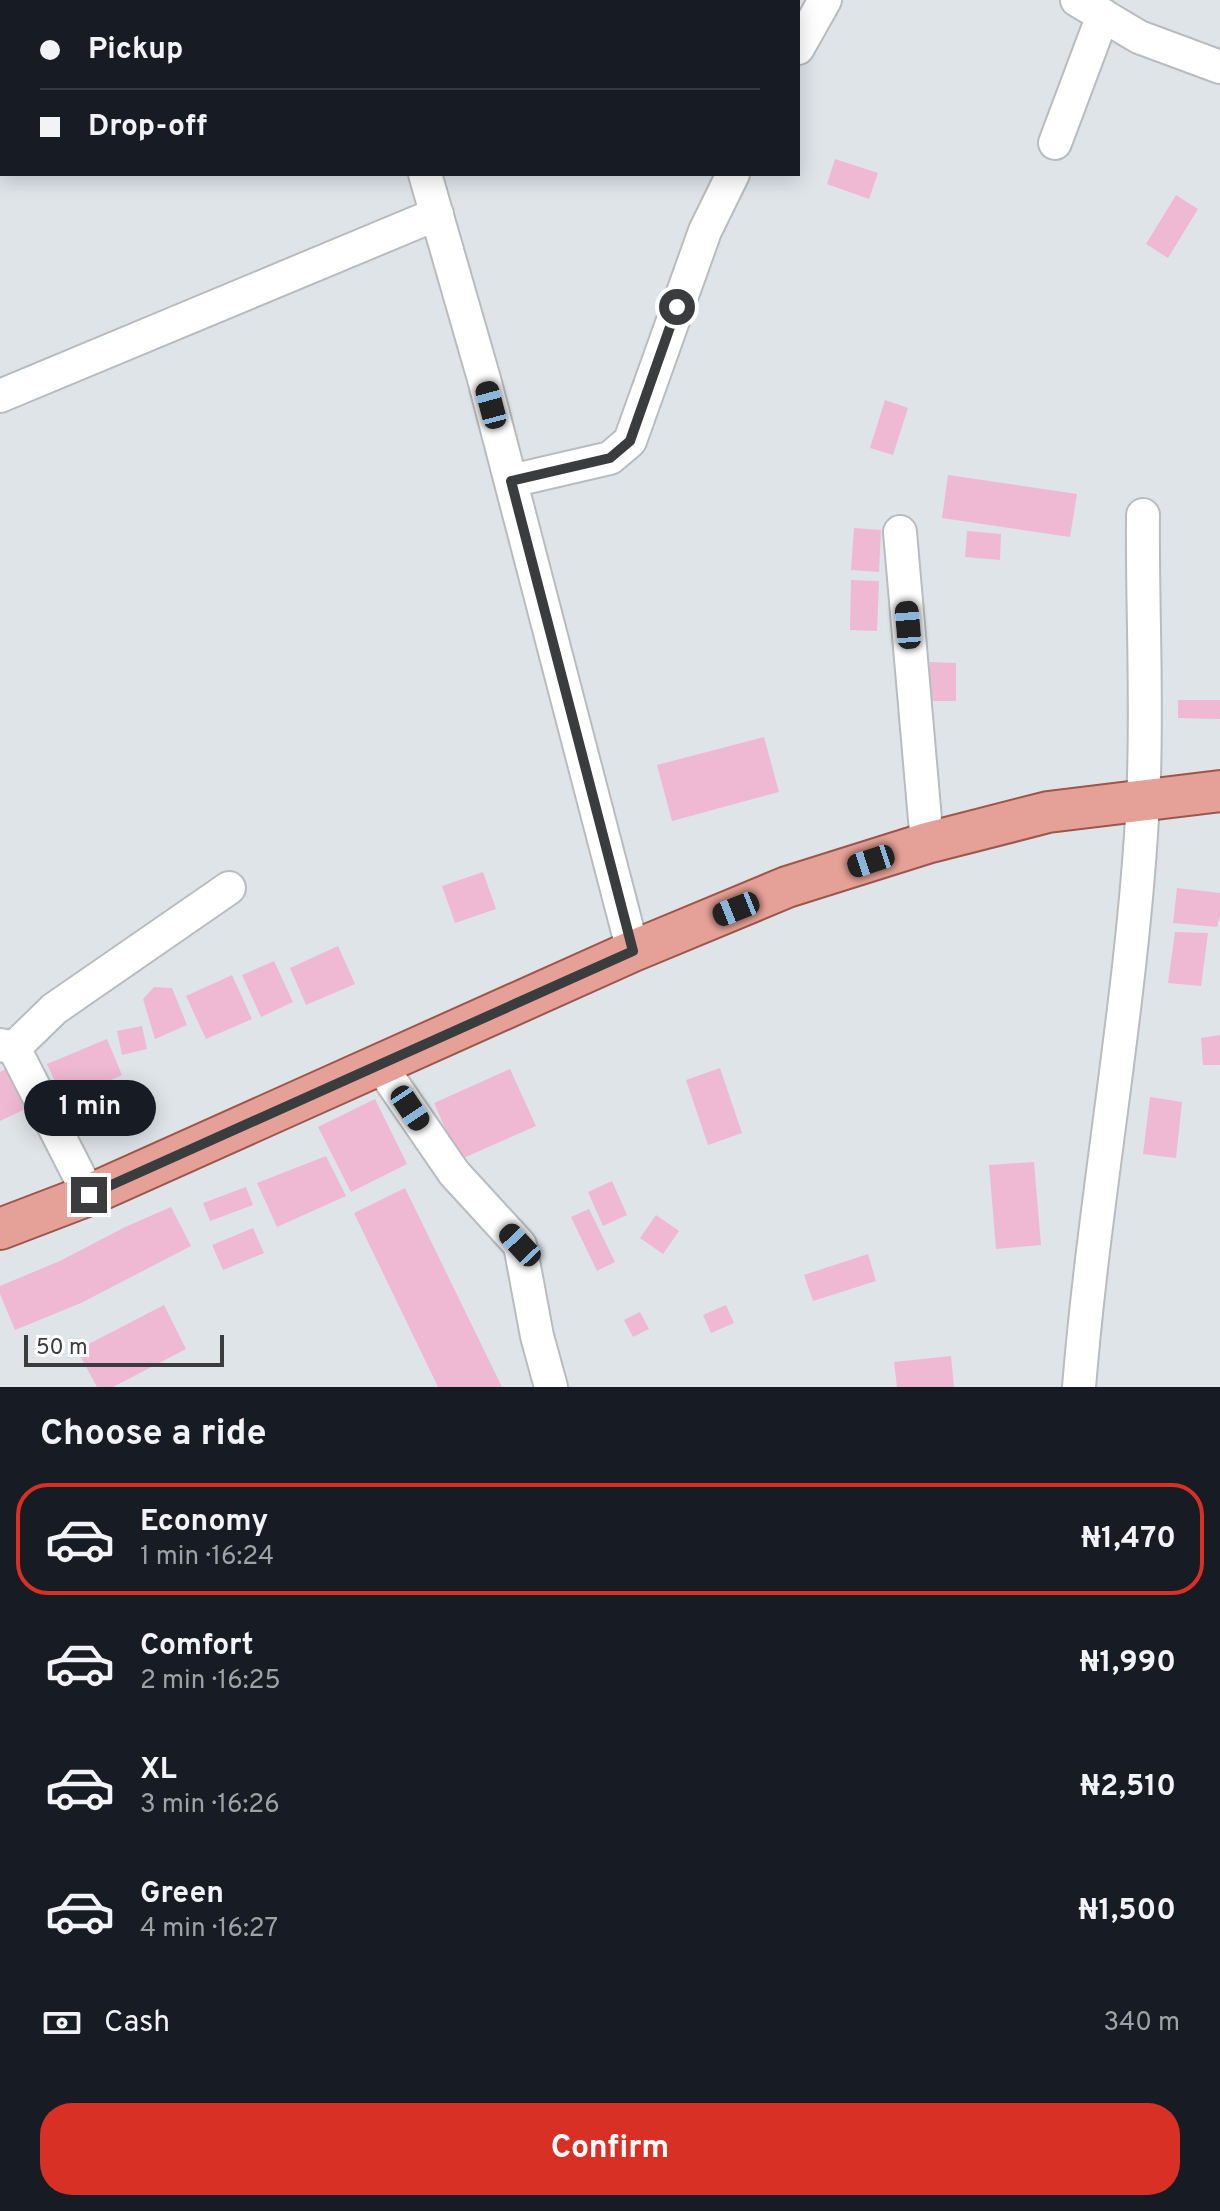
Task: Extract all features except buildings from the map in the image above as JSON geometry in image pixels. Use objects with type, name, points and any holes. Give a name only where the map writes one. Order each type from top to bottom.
[{"type":"main road","points":[[0,1229],[89,1195],[633,951],[787,887],[927,843],[1048,812],[1220,791]]},
{"type":"main road","points":[[0,1246],[89,1195]]},
{"type":"street","points":[[800,44],[825,0]]},
{"type":"street","points":[[1055,143],[1090,8],[1139,37],[1220,67]]},
{"type":"street","points":[[426,176],[511,481],[633,951]]},
{"type":"street","points":[[511,481],[610,458],[630,441],[705,231],[732,176]]},
{"type":"street","points":[[0,396],[437,214]]},
{"type":"street","points":[[1079,1387],[1085,1308],[1127,976],[1143,800],[1143,515]]},
{"type":"street","points":[[900,532],[927,843]]},
{"type":"street","points":[[89,1195],[7,1047],[54,1009],[229,888]]},
{"type":"street","points":[[380,1065],[454,1173],[520,1245],[537,1336],[551,1387]]},
{"type":"route","points":[[89,1195],[633,951],[511,481],[610,458],[630,441],[677,307]]}]
